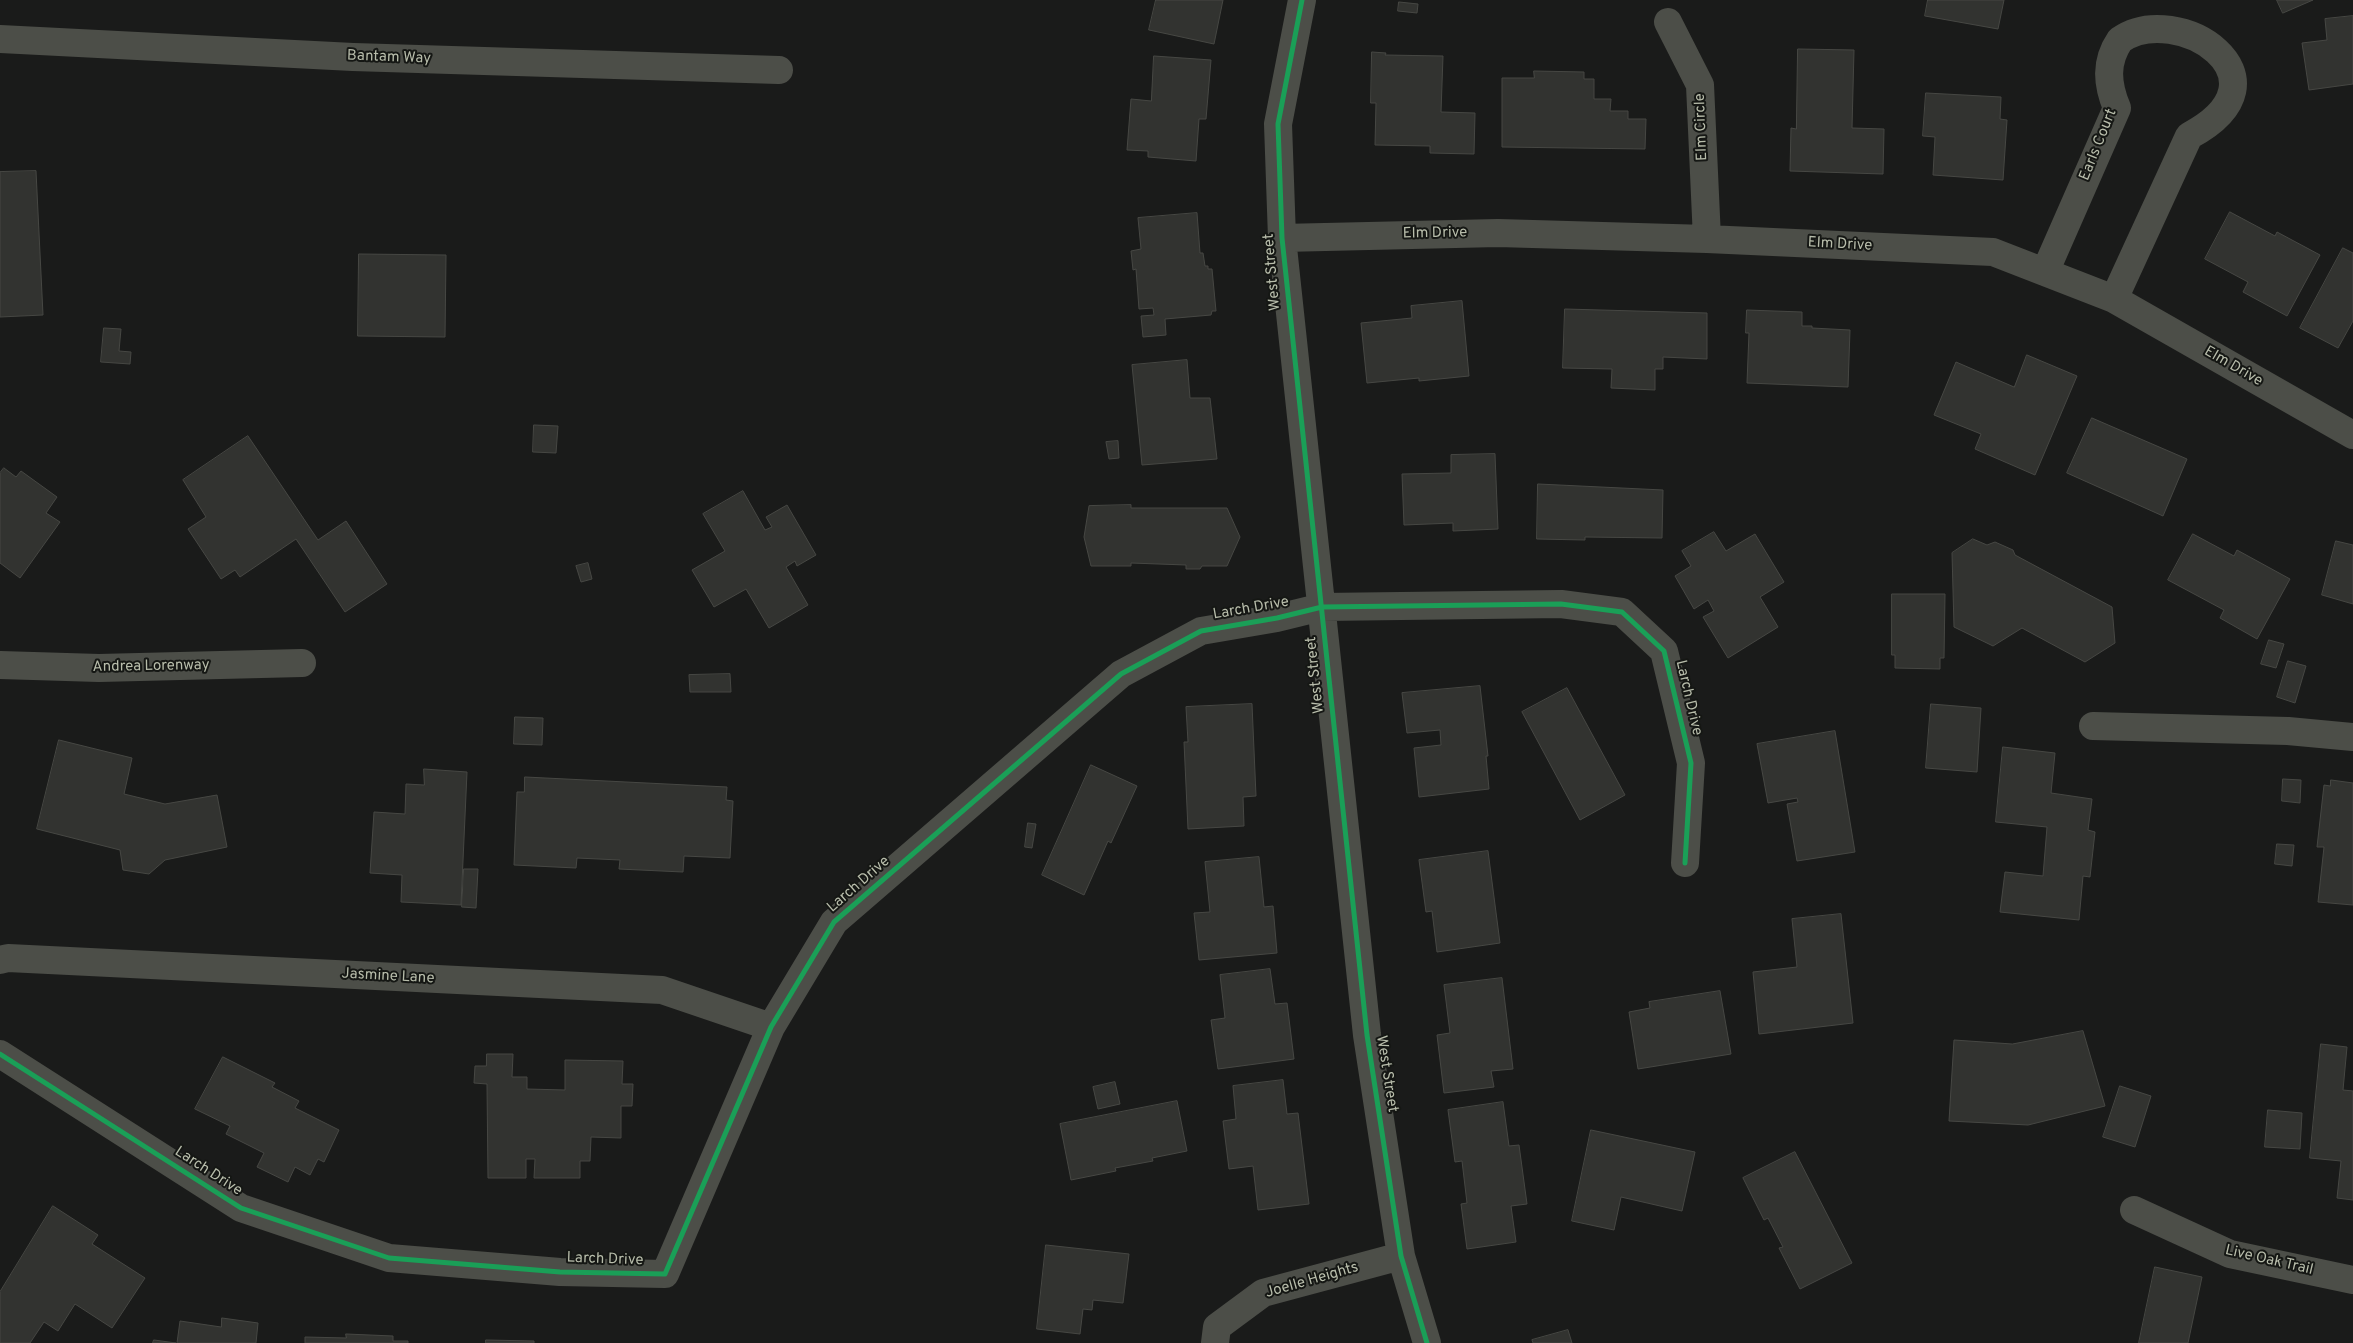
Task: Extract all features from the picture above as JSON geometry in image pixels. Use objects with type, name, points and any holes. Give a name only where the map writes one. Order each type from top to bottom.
[{"type":"street","name":"West Street","points":[[1302,0],[1278,124],[1282,238],[1367,1035],[1401,1256],[1427,1343]]},
{"type":"street","name":"Earls Court","points":[[2045,272],[2117,108],[2109,88],[2108,75],[2108,68],[2114,49],[2126,32],[2141,20],[2161,14],[2182,14],[2201,21],[2216,33],[2228,50],[2232,70],[2231,91],[2222,110],[2208,126],[2189,136],[2114,299]]},
{"type":"street","name":"Elm Circle","points":[[1668,22],[1700,85],[1707,239]]},
{"type":"street","name":"Bantam Way","points":[[0,39],[353,57],[779,70]]},
{"type":"street","name":"Elm Drive","points":[[1282,238],[1498,233],[1707,239],[1993,252],[2114,299],[2353,435]]},
{"type":"street","name":"Larch Drive","points":[[0,1054],[240,1208],[389,1258],[560,1272],[665,1274],[770,1027],[834,922],[1121,674],[1201,631],[1277,618],[1322,607],[1561,604],[1622,612],[1664,651],[1691,764],[1685,863]]},
{"type":"street","name":"Andrea Lorenway","points":[[0,666],[100,668],[302,663]]},
{"type":"street","points":[[2093,726],[2288,731],[2353,737]]},
{"type":"street","name":"Jasmine Lane","points":[[0,960],[8,958],[662,990],[770,1027]]},
{"type":"street","name":"Live Oak Trail","points":[[2134,1210],[2230,1254],[2353,1280]]},
{"type":"street","name":"Joelle Heights","points":[[1215,1343],[1217,1327],[1263,1293],[1401,1256]]},
{"type":"building","points":[[1156,0],[1223,0],[1214,44],[1149,30]]},
{"type":"building","points":[[1928,0],[2004,0],[1998,29],[1925,16]]},
{"type":"building","points":[[2277,0],[2313,0],[2283,13]]},
{"type":"building","points":[[1399,2],[1418,4],[1417,13],[1398,11]]},
{"type":"building","points":[[2353,16],[2353,84],[2309,90],[2302,43],[2327,40],[2325,19]]},
{"type":"building","points":[[1798,49],[1854,50],[1852,128],[1884,129],[1883,174],[1790,171],[1791,128],[1796,129]]},
{"type":"building","points":[[1372,52],[1386,53],[1385,55],[1443,56],[1441,112],[1475,113],[1474,154],[1430,153],[1430,146],[1375,145],[1376,103],[1371,103]]},
{"type":"building","points":[[1154,56],[1211,60],[1206,119],[1199,119],[1196,161],[1148,157],[1148,151],[1127,150],[1131,99],[1151,101]]},
{"type":"building","points":[[1534,71],[1584,72],[1584,79],[1594,79],[1594,99],[1611,99],[1610,111],[1628,111],[1628,119],[1646,119],[1645,149],[1502,147],[1502,78],[1534,78]]},
{"type":"building","points":[[1926,93],[2001,97],[2000,119],[2007,120],[2003,180],[1933,175],[1935,137],[1923,136]]},
{"type":"building","points":[[36,171],[43,315],[0,317],[0,172]]},
{"type":"building","points":[[2230,212],[2275,236],[2277,232],[2320,255],[2287,316],[2243,292],[2248,282],[2205,259]]},
{"type":"building","points":[[1197,213],[1200,253],[1203,253],[1205,266],[1208,266],[1208,269],[1212,269],[1216,311],[1212,311],[1211,315],[1165,319],[1166,335],[1143,337],[1141,316],[1154,315],[1153,308],[1139,309],[1136,269],[1133,270],[1131,251],[1141,249],[1138,218]]},
{"type":"building","points":[[2343,248],[2353,253],[2353,321],[2338,348],[2300,328]]},
{"type":"building","points":[[359,254],[446,255],[445,337],[358,336]]},
{"type":"building","points":[[1462,301],[1469,376],[1419,381],[1419,378],[1367,383],[1361,323],[1412,318],[1411,306]]},
{"type":"building","points":[[1565,309],[1707,313],[1707,359],[1663,357],[1663,369],[1655,369],[1655,390],[1611,388],[1612,369],[1563,368]]},
{"type":"building","points":[[1747,310],[1802,312],[1802,326],[1850,330],[1848,387],[1747,383],[1749,333],[1746,333]]},
{"type":"building","points":[[104,328],[121,329],[119,351],[131,352],[130,364],[101,362]]},
{"type":"building","points":[[2027,355],[2077,376],[2035,475],[1975,449],[1981,434],[1934,415],[1956,362],[2014,387]]},
{"type":"building","points":[[1187,360],[1190,398],[1210,398],[1217,459],[1142,465],[1132,365]]},
{"type":"building","points":[[2092,418],[2187,459],[2163,516],[2067,473]]},
{"type":"building","points":[[534,425],[558,426],[556,453],[533,452]]},
{"type":"building","points":[[248,436],[318,540],[346,521],[387,584],[345,612],[296,539],[240,577],[235,570],[221,579],[188,529],[206,517],[183,480]]},
{"type":"building","points":[[1118,441],[1119,458],[1109,459],[1106,442]]},
{"type":"building","points":[[1495,454],[1498,529],[1453,531],[1453,523],[1404,525],[1402,474],[1451,473],[1451,455]]},
{"type":"building","points":[[4,468],[16,477],[21,471],[57,497],[46,513],[60,522],[20,578],[0,563],[0,473]]},
{"type":"building","points":[[1538,484],[1663,490],[1662,538],[1585,537],[1585,540],[1537,539]]},
{"type":"building","points":[[743,491],[765,530],[772,527],[766,517],[787,505],[816,555],[797,566],[795,561],[786,567],[808,605],[769,628],[746,589],[714,607],[692,570],[725,551],[703,514]]},
{"type":"building","points":[[1131,505],[1131,508],[1227,508],[1240,537],[1227,566],[1202,566],[1200,569],[1186,569],[1186,565],[1131,563],[1131,566],[1091,566],[1084,537],[1089,506]]},
{"type":"building","points":[[1714,532],[1726,551],[1755,534],[1784,582],[1760,597],[1778,627],[1728,658],[1703,617],[1714,611],[1708,600],[1694,609],[1675,576],[1691,566],[1682,551]]},
{"type":"building","points":[[2193,534],[2234,556],[2237,550],[2290,579],[2257,639],[2220,618],[2224,610],[2168,580]]},
{"type":"building","points":[[1973,539],[1987,545],[1995,542],[2013,550],[2015,555],[2112,607],[2115,643],[2085,662],[2022,628],[1993,646],[1954,627],[1952,553]]},
{"type":"building","points":[[2336,541],[2353,545],[2353,604],[2322,595]]},
{"type":"building","points":[[588,563],[592,579],[581,582],[576,566]]},
{"type":"building","points":[[1892,594],[1945,594],[1944,658],[1940,658],[1940,669],[1895,668],[1895,655],[1892,655]]},
{"type":"building","points":[[2269,640],[2284,644],[2276,668],[2261,664]]},
{"type":"building","points":[[2288,661],[2306,666],[2295,703],[2277,697]]},
{"type":"building","points":[[730,674],[731,692],[690,692],[689,675]]},
{"type":"building","points":[[1480,686],[1488,756],[1486,756],[1489,789],[1419,797],[1414,748],[1441,745],[1440,730],[1407,733],[1402,693]]},
{"type":"building","points":[[1567,688],[1625,795],[1580,820],[1522,712]]},
{"type":"building","points":[[1252,704],[1256,796],[1243,797],[1244,826],[1188,829],[1184,742],[1188,742],[1186,707]]},
{"type":"building","points":[[1931,704],[1981,708],[1977,772],[1926,768]]},
{"type":"building","points":[[515,717],[543,718],[542,745],[514,744]]},
{"type":"building","points":[[1835,731],[1855,852],[1797,861],[1787,804],[1798,802],[1797,798],[1768,803],[1757,744]]},
{"type":"building","points":[[59,740],[132,758],[124,794],[165,804],[217,795],[227,847],[165,860],[149,874],[123,870],[120,850],[37,829]]},
{"type":"building","points":[[2003,747],[2055,753],[2051,793],[2092,799],[2088,830],[2095,832],[2090,877],[2083,876],[2079,920],[2000,912],[2005,872],[2043,876],[2047,827],[1996,822]]},
{"type":"building","points":[[1091,765],[1137,786],[1111,843],[1108,841],[1084,895],[1042,875]]},
{"type":"building","points":[[424,769],[467,772],[461,905],[401,902],[402,875],[370,873],[374,812],[405,814],[406,784],[424,785]]},
{"type":"building","points":[[525,777],[727,787],[726,800],[733,801],[730,858],[684,856],[683,872],[619,869],[620,860],[577,858],[576,868],[514,865],[517,792],[524,792]]},
{"type":"building","points":[[2283,779],[2301,780],[2300,803],[2282,801]]},
{"type":"building","points":[[2331,780],[2353,783],[2353,905],[2318,902],[2324,847],[2317,847],[2324,785],[2330,786]]},
{"type":"building","points":[[1028,823],[1036,824],[1032,848],[1025,847]]},
{"type":"building","points":[[2277,844],[2294,845],[2292,866],[2275,864]]},
{"type":"building","points":[[1488,851],[1500,943],[1437,952],[1432,911],[1426,912],[1419,860]]},
{"type":"building","points":[[1259,857],[1264,907],[1273,906],[1277,953],[1199,960],[1194,913],[1210,912],[1205,862]]},
{"type":"building","points":[[464,869],[478,869],[476,908],[462,907]]},
{"type":"building","points":[[1841,914],[1853,1023],[1759,1034],[1753,972],[1797,967],[1792,919]]},
{"type":"building","points":[[1270,969],[1275,1004],[1287,1003],[1294,1059],[1218,1069],[1211,1020],[1225,1018],[1220,975]]},
{"type":"building","points":[[1502,978],[1513,1069],[1491,1071],[1494,1087],[1444,1093],[1437,1035],[1450,1033],[1444,985]]},
{"type":"building","points":[[1720,991],[1731,1054],[1638,1069],[1629,1012],[1650,1008],[1649,1002]]},
{"type":"building","points":[[2083,1031],[2105,1106],[2028,1125],[1949,1121],[1954,1040],[2012,1044]]},
{"type":"building","points":[[2321,1044],[2347,1047],[2343,1090],[2353,1091],[2353,1200],[2337,1198],[2341,1161],[2310,1158]]},
{"type":"building","points":[[487,1054],[513,1054],[512,1077],[527,1077],[527,1089],[565,1090],[565,1060],[623,1061],[622,1084],[633,1084],[632,1106],[621,1106],[621,1138],[591,1137],[590,1161],[580,1161],[580,1178],[534,1178],[535,1159],[526,1159],[526,1178],[488,1178],[487,1084],[474,1083],[475,1066],[486,1066]]},
{"type":"building","points":[[223,1057],[275,1083],[272,1087],[299,1101],[295,1108],[339,1130],[324,1162],[318,1159],[310,1175],[295,1167],[288,1182],[257,1167],[264,1153],[226,1134],[230,1126],[195,1109]]},
{"type":"building","points":[[1283,1080],[1287,1114],[1298,1113],[1309,1204],[1258,1210],[1253,1166],[1229,1169],[1223,1121],[1236,1119],[1233,1086]]},
{"type":"building","points":[[1115,1082],[1120,1104],[1098,1109],[1093,1087]]},
{"type":"building","points":[[2120,1086],[2151,1096],[2135,1147],[2103,1137]]},
{"type":"building","points":[[1177,1101],[1187,1151],[1152,1158],[1153,1161],[1115,1168],[1116,1171],[1071,1180],[1060,1124]]},
{"type":"building","points":[[1503,1102],[1509,1146],[1519,1145],[1527,1204],[1511,1206],[1516,1242],[1467,1249],[1461,1204],[1467,1203],[1462,1161],[1455,1162],[1448,1110]]},
{"type":"building","points":[[2268,1110],[2302,1113],[2300,1149],[2265,1147]]},
{"type":"building","points":[[1591,1130],[1695,1152],[1682,1211],[1621,1197],[1614,1230],[1572,1221]]},
{"type":"building","points":[[1795,1152],[1852,1263],[1800,1289],[1779,1248],[1783,1247],[1768,1218],[1764,1220],[1743,1178]]},
{"type":"building","points":[[53,1206],[98,1235],[92,1244],[145,1278],[112,1328],[75,1304],[58,1331],[44,1322],[30,1343],[0,1343],[0,1292]]},
{"type":"building","points":[[1046,1245],[1129,1254],[1123,1303],[1093,1300],[1092,1310],[1083,1309],[1080,1334],[1037,1329]]},
{"type":"building","points":[[2155,1267],[2202,1277],[2188,1343],[2139,1343]]},
{"type":"building","points":[[222,1318],[258,1323],[256,1343],[177,1343],[180,1321],[221,1327]]},
{"type":"building","points":[[1568,1330],[1572,1343],[1533,1343],[1532,1340]]},
{"type":"building","points":[[346,1334],[393,1336],[393,1341],[408,1341],[408,1343],[305,1343],[305,1337],[346,1338]]},
{"type":"building","points":[[154,1340],[176,1343],[153,1343]]},
{"type":"building","points":[[486,1340],[534,1341],[534,1343],[486,1343]]},
{"type":"cycle path","points":[[1302,0],[1278,124],[1282,238],[1367,1035],[1401,1256],[1427,1343]]},
{"type":"cycle path","points":[[0,1054],[241,1208],[389,1258],[560,1272],[665,1274],[771,1027],[834,922],[1121,674],[1201,631],[1277,618],[1322,607],[1561,604],[1622,612],[1664,651],[1691,763],[1685,863]]}]
